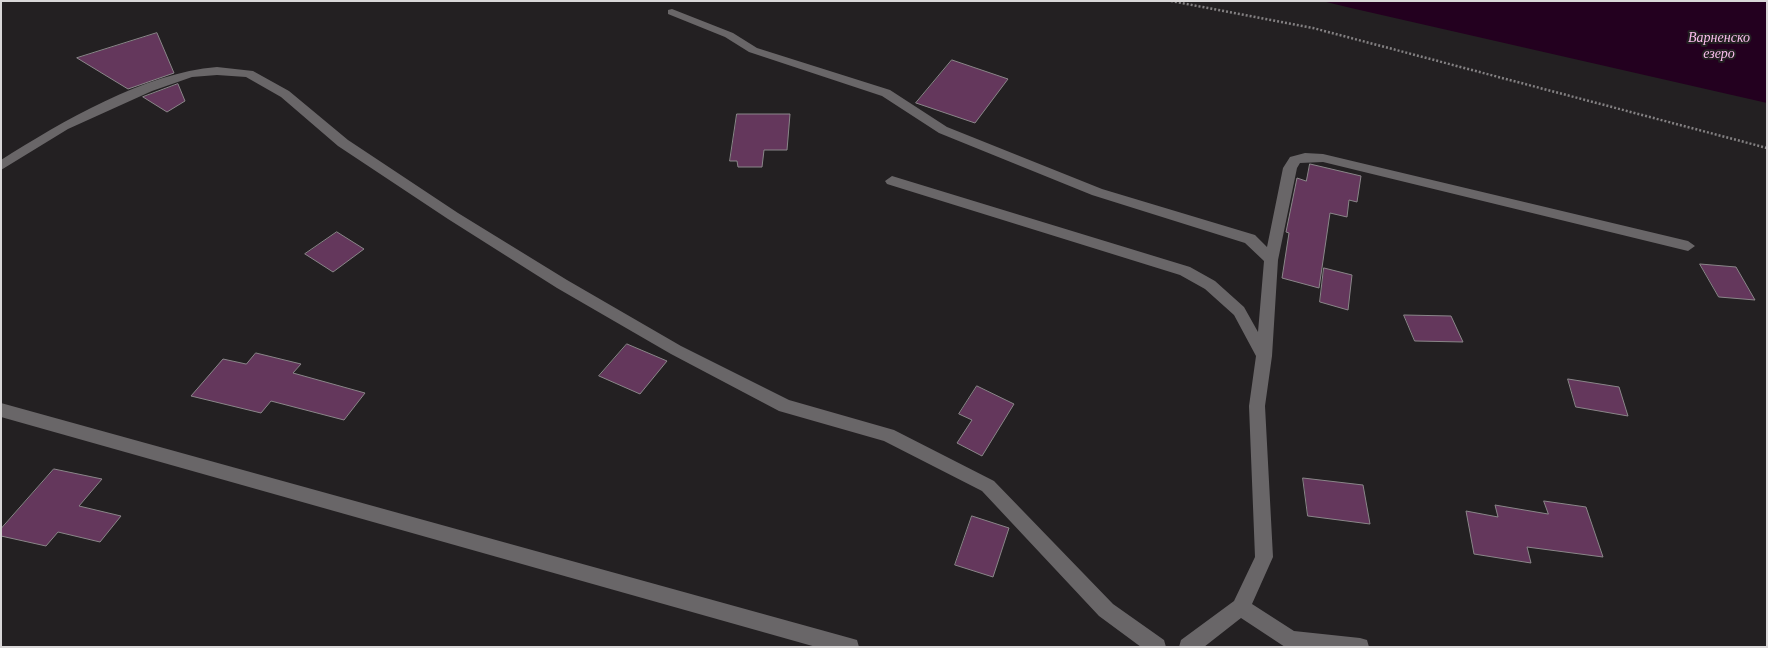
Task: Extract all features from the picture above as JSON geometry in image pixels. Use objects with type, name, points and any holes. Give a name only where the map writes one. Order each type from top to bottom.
[{"type":"street","points":[[672,12],[729,34],[753,50],[886,93],[944,130],[1097,192],[1250,239],[1271,260]]},
{"type":"street","points":[[1,166],[64,126],[148,88],[191,73],[249,74],[285,94],[343,143],[453,216],[562,284],[676,350],[784,406],[888,436],[988,486],[1106,610],[1157,647]]},
{"type":"street","points":[[1188,647],[1241,606],[1264,556],[1257,406],[1264,356],[1271,260],[1290,168],[1295,160],[1305,157],[1323,158],[1688,246]]},
{"type":"street","points":[[892,181],[1185,271],[1210,285],[1239,311],[1264,356]]},
{"type":"street","points":[[1,410],[850,647]]},
{"type":"street","points":[[1241,606],[1291,640],[1360,647]]},
{"type":"path","points":[[1171,1],[1313,28],[1767,148]]},
{"type":"water","name":"Варненско езеро","points":[[1322,1],[1767,1],[1767,103],[1351,8]]},
{"type":"building","points":[[157,33],[174,73],[128,89],[77,58]]},
{"type":"building","points":[[952,60],[1008,79],[975,123],[916,103]]},
{"type":"building","points":[[178,84],[185,101],[167,112],[143,97]]},
{"type":"building","points":[[737,114],[790,114],[787,150],[764,150],[762,167],[738,167],[737,161],[730,161]]},
{"type":"building","points":[[1310,164],[1361,176],[1357,202],[1349,200],[1347,217],[1330,213],[1319,288],[1282,278],[1289,233],[1286,232],[1297,178],[1306,181]]},
{"type":"building","points":[[337,232],[364,249],[333,272],[305,254]]},
{"type":"building","points":[[1700,264],[1736,267],[1755,300],[1719,297]]},
{"type":"building","points":[[1324,268],[1352,275],[1348,310],[1320,302]]},
{"type":"building","points":[[1404,315],[1451,316],[1463,342],[1415,341]]},
{"type":"building","points":[[627,344],[667,361],[640,394],[599,376]]},
{"type":"building","points":[[256,353],[301,364],[293,373],[365,393],[344,420],[271,401],[261,413],[191,396],[223,359],[246,364]]},
{"type":"building","points":[[1568,379],[1619,387],[1628,416],[1576,407]]},
{"type":"building","points":[[977,386],[1014,404],[982,456],[957,443],[972,420],[959,414]]},
{"type":"building","points":[[54,469],[102,479],[79,506],[121,516],[100,542],[58,532],[46,546],[1,536],[1,529]]},
{"type":"building","points":[[1303,478],[1363,485],[1370,524],[1308,516]]},
{"type":"building","points":[[1544,501],[1586,507],[1603,557],[1527,547],[1531,563],[1474,554],[1466,511],[1498,517],[1495,505],[1548,514]]},
{"type":"building","points":[[972,516],[1009,528],[993,577],[955,565]]}]
